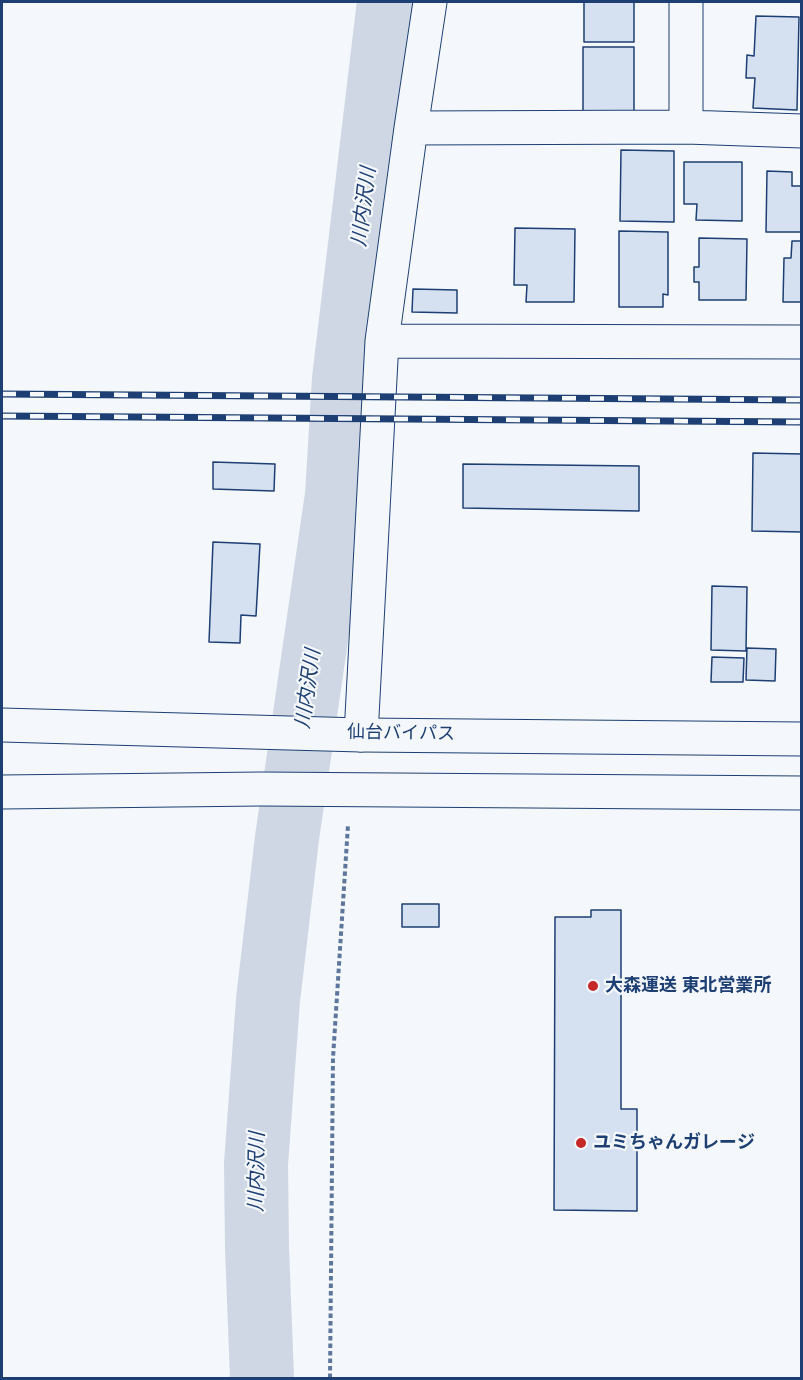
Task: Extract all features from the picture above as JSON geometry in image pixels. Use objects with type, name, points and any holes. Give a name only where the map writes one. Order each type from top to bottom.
[{"type":"main road","points":[[346,734],[382,341],[430,2]]},
{"type":"main road","points":[[686,2],[686,127]]},
{"type":"main road","points":[[411,128],[686,127],[801,131]]},
{"type":"main road","points":[[382,341],[801,342]]},
{"type":"main road","name":"仙台バイパス","points":[[2,725],[346,734],[801,739]]},
{"type":"main road","points":[[2,792],[327,789],[801,792]]},
{"type":"path","points":[[330,1378],[333,1058],[349,820]]},
{"type":"building","points":[[584,2],[634,2],[634,42],[584,42]]},
{"type":"building","points":[[756,16],[799,17],[797,110],[753,108],[755,78],[746,78],[747,55],[754,56]]},
{"type":"building","points":[[583,47],[634,47],[634,113],[583,114]]},
{"type":"building","points":[[621,150],[674,151],[674,222],[620,221]]},
{"type":"building","points":[[684,162],[742,162],[742,221],[696,220],[697,204],[684,204]]},
{"type":"building","points":[[767,171],[792,172],[792,186],[802,186],[802,232],[766,232]]},
{"type":"building","points":[[515,228],[575,229],[574,302],[526,302],[527,285],[514,285]]},
{"type":"building","points":[[619,231],[668,232],[668,295],[663,294],[663,307],[619,307]]},
{"type":"building","points":[[699,238],[747,239],[746,300],[699,300],[699,282],[694,282],[694,267],[699,267]]},
{"type":"building","points":[[792,241],[802,241],[802,302],[783,302],[784,258],[791,258]]},
{"type":"building","points":[[413,289],[457,290],[457,313],[412,312]]},
{"type":"building","points":[[753,453],[802,454],[802,532],[752,531]]},
{"type":"building","points":[[213,462],[275,464],[274,491],[213,489]]},
{"type":"building","points":[[463,464],[639,466],[639,511],[463,508]]},
{"type":"building","points":[[213,542],[260,544],[256,616],[241,615],[240,643],[209,642]]},
{"type":"building","points":[[712,586],[747,587],[746,651],[711,650]]},
{"type":"building","points":[[747,648],[776,649],[775,681],[746,680]]},
{"type":"building","points":[[712,657],[744,658],[743,682],[711,682]]},
{"type":"building","points":[[402,904],[439,904],[439,927],[402,927]]},
{"type":"building","points":[[591,910],[621,910],[621,1109],[637,1109],[637,1211],[554,1210],[555,917],[591,917]]},
{"type":"waterway","name":"川内沢川","points":[[262,1378],[256,1164],[268,1000],[287,838],[337,495],[344,379],[389,2]]},
{"type":"railway","points":[[2,394],[802,400]]},
{"type":"railway","points":[[2,416],[802,422]]},
{"type":"place","name":"大森運送 東北営業所","points":[[593,986]]},
{"type":"place","name":"ユミちゃんガレージ","points":[[581,1143]]}]
